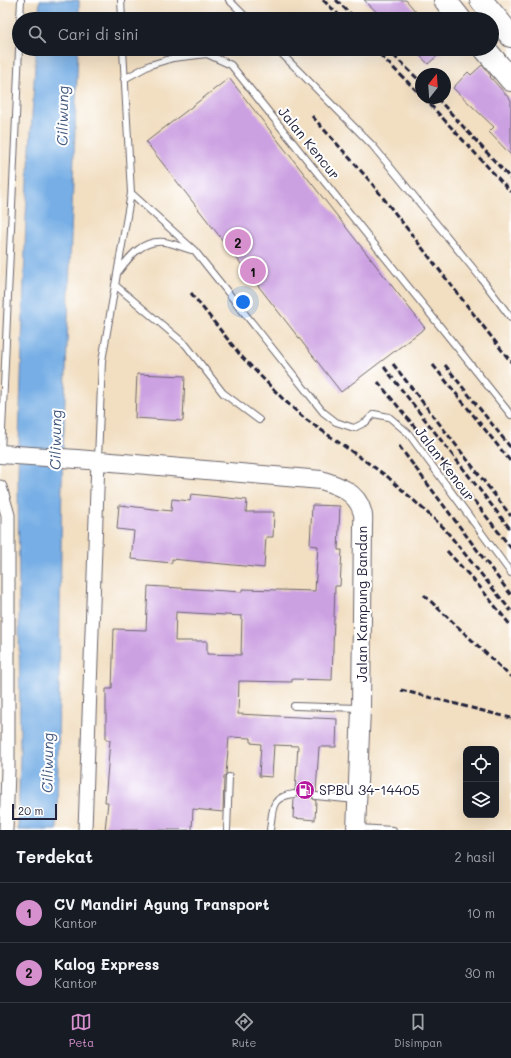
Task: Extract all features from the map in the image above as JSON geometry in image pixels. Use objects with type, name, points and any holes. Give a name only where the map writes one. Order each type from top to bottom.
[{"type":"highway","points":[[445,0],[454,12]]},
{"type":"highway","points":[[481,0],[491,12]]},
{"type":"highway","points":[[499,22],[511,36]]},
{"type":"highway","points":[[491,56],[511,80]]},
{"type":"street","name":"Jalan Kampung Bandan","points":[[3,454],[321,480],[336,485],[356,499],[362,511],[364,526],[361,708],[356,829]]},
{"type":"street","points":[[85,830],[98,461]]},
{"type":"street","points":[[0,487],[8,515],[8,770],[6,830]]},
{"type":"lane","points":[[20,12],[21,0]]},
{"type":"lane","points":[[121,0],[122,12]]},
{"type":"lane","points":[[229,0],[241,12]]},
{"type":"lane","points":[[3,454],[19,56]]},
{"type":"lane","points":[[98,461],[102,361],[131,194],[123,56]]},
{"type":"lane","name":"Jalan Kencur","points":[[124,79],[150,65],[173,58],[190,56]]},
{"type":"lane","name":"Jalan Kencur","points":[[211,56],[231,65],[511,415]]},
{"type":"lane","points":[[284,56],[373,146],[481,278],[511,318]]},
{"type":"lane","name":"Jalan Kencur","points":[[131,194],[195,251],[323,412],[336,422],[354,428],[366,422],[374,414],[389,417],[408,433],[511,572]]},
{"type":"lane","points":[[117,273],[133,253],[151,242],[165,242],[195,251]]},
{"type":"lane","points":[[115,285],[186,345],[223,393],[259,420]]},
{"type":"lane","points":[[294,706],[361,708]]},
{"type":"lane","points":[[227,830],[229,776]]},
{"type":"lane","points":[[270,830],[273,809],[276,802],[282,796],[294,794]]},
{"type":"lane","points":[[316,796],[357,800]]},
{"type":"lane","points":[[356,829],[393,830]]},
{"type":"water","points":[[40,0],[79,0],[79,12],[39,12]]},
{"type":"water","name":"Ciliwung","points":[[36,56],[78,56],[62,479],[57,830],[18,830],[20,751],[18,474],[26,216]]},
{"type":"building","points":[[364,0],[406,0],[416,12],[377,12]]},
{"type":"building","points":[[421,56],[437,56],[428,64]]},
{"type":"building","points":[[482,65],[491,76],[490,77],[511,100],[511,155],[489,132],[494,127],[453,88],[468,72],[471,75]]},
{"type":"building","points":[[229,78],[425,328],[341,392],[146,142]]},
{"type":"building","points":[[137,374],[185,376],[183,421],[135,418]]},
{"type":"building","points":[[191,494],[247,500],[246,512],[274,512],[273,537],[266,537],[264,568],[172,559],[172,563],[131,559],[134,531],[117,529],[119,505],[171,511],[172,499],[190,501]]},
{"type":"building","points":[[312,505],[340,506],[338,550],[342,550],[340,586],[335,586],[332,680],[292,679],[292,682],[239,681],[238,714],[337,719],[336,747],[319,747],[316,792],[313,793],[312,796],[316,801],[315,820],[293,818],[294,799],[298,795],[298,791],[295,790],[298,746],[274,745],[272,777],[259,776],[261,744],[251,743],[251,738],[229,737],[226,774],[224,777],[223,812],[193,809],[192,830],[105,830],[108,802],[105,802],[110,740],[106,740],[106,689],[112,689],[114,629],[146,630],[148,586],[242,592],[242,589],[315,591],[318,546],[310,545]],"holes":[[[176,612],[242,616],[241,655],[207,654],[207,641],[175,641]]]},
{"type":"railway","points":[[323,0],[336,12]]},
{"type":"railway","points":[[336,0],[349,12]]},
{"type":"railway","points":[[381,56],[415,89]]},
{"type":"railway","points":[[394,56],[415,76]]},
{"type":"railway","points":[[430,104],[511,192]]},
{"type":"railway","points":[[442,104],[511,179]]},
{"type":"railway","points":[[312,116],[370,181],[511,362]]},
{"type":"railway","points":[[191,293],[241,356],[282,398],[304,418],[388,477],[443,527],[511,611]]},
{"type":"railway","points":[[393,364],[511,516]]},
{"type":"railway","points":[[433,365],[511,462]]},
{"type":"railway","points":[[445,365],[511,448]]},
{"type":"railway","points":[[384,367],[511,530]]},
{"type":"railway","points":[[378,382],[511,548]]},
{"type":"railway","points":[[399,446],[511,595]]},
{"type":"railway","points":[[447,551],[479,586],[511,626]]},
{"type":"railway","points":[[424,595],[511,677]]},
{"type":"railway","points":[[401,690],[511,718]]},
{"type":"place","name":"Kalog Express","points":[[238,242]]},
{"type":"place","name":"CV Mandiri Agung Transport","points":[[253,271]]},
{"type":"place","name":"SPBU 34-14405","points":[[305,790]]}]
